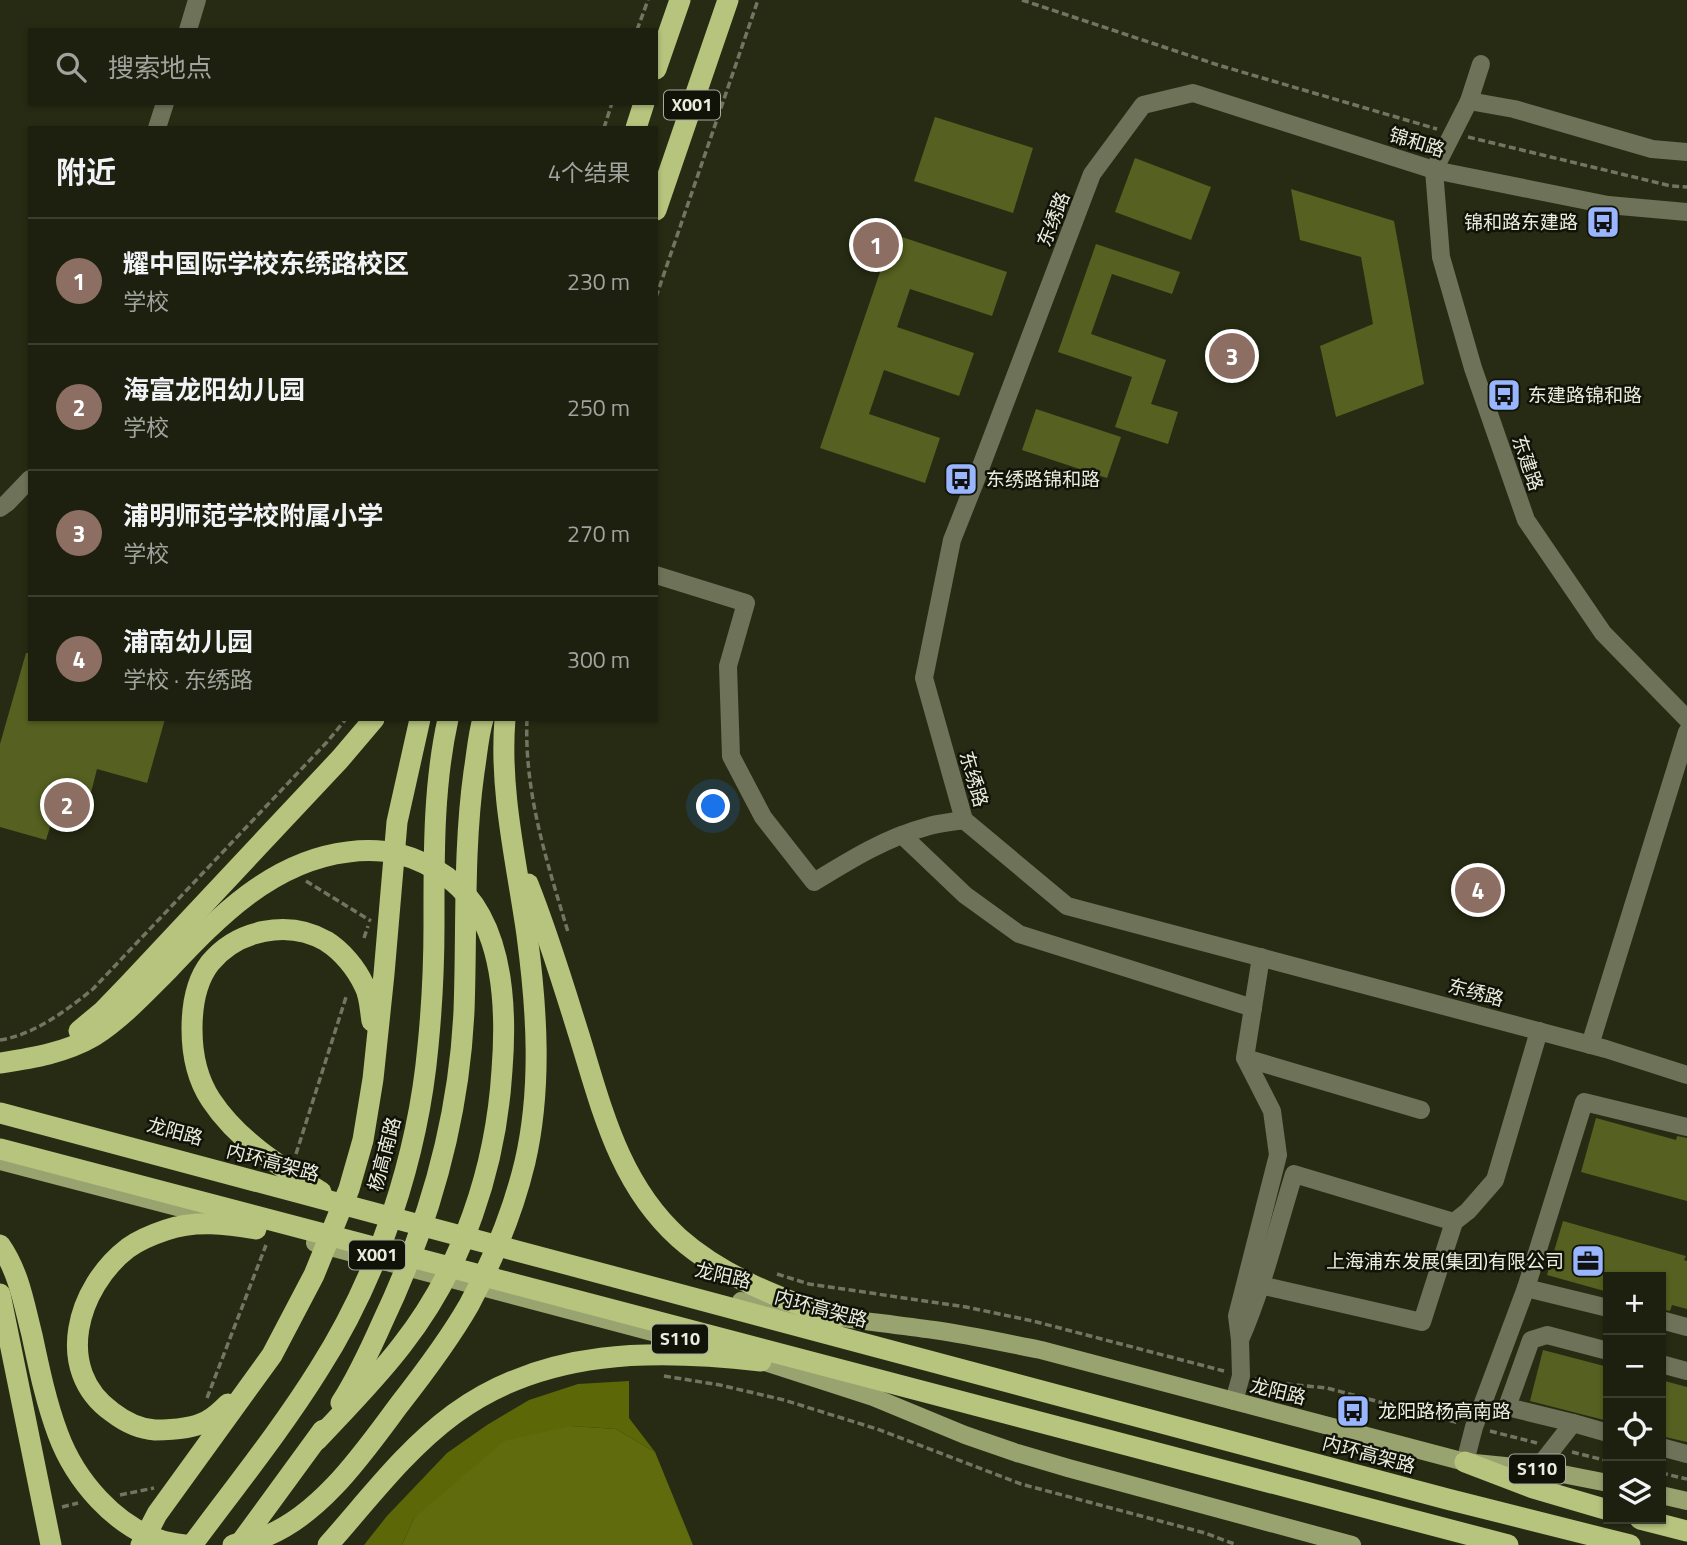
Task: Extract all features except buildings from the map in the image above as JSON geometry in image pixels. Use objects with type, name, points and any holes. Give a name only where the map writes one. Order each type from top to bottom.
[{"type":"highway","name":"X001","points":[[658,63],[680,0]]},
{"type":"highway","name":"X001","points":[[658,204],[728,0]]},
{"type":"highway","name":"X001","points":[[637,126],[643,105]]},
{"type":"highway","points":[[135,991],[268,836],[372,721]]},
{"type":"highway","points":[[141,1545],[157,1514],[272,1355],[314,1275],[349,1189],[363,1140],[373,1079],[397,822],[420,721]]},
{"type":"highway","name":"杨高南路","points":[[192,1545],[320,1369],[365,1284],[385,1233],[412,1144],[424,1081],[431,1003],[436,794],[448,721]]},
{"type":"highway","name":"X001","points":[[239,1545],[317,1440],[344,1398],[368,1354],[415,1248],[432,1198],[456,1097],[464,1013],[471,798],[483,721]]},
{"type":"highway","points":[[233,1545],[264,1536],[290,1523],[311,1507],[358,1459],[426,1369],[468,1306],[506,1224],[525,1161],[534,1102],[537,1051],[532,972],[504,775],[505,721]]},
{"type":"highway","points":[[513,845],[554,954],[604,1116],[620,1157],[636,1185],[655,1212],[679,1237],[708,1260],[744,1281],[835,1318]]},
{"type":"highway","points":[[7,1062],[39,1053],[80,1030],[103,1011],[135,991],[259,886],[291,868],[327,854],[360,850],[396,852],[426,863],[451,880],[471,900],[488,930],[499,972],[503,1019],[501,1089],[490,1153],[469,1223],[453,1263],[430,1304],[370,1383],[317,1440]]},
{"type":"highway","points":[[321,1192],[276,1164],[251,1143],[211,1100],[197,1072],[192,1047],[192,1019],[202,976],[210,963],[229,946],[249,935],[273,930],[312,935],[327,942],[351,963],[366,987],[372,1020],[373,1079]]},
{"type":"highway","name":"内环高架路","points":[[0,1113],[1447,1499],[1630,1545]]},
{"type":"highway","points":[[0,1149],[1508,1545]]},
{"type":"highway","points":[[272,1355],[234,1400],[207,1421],[175,1430],[146,1429],[131,1425],[97,1401],[83,1378],[77,1352],[78,1329],[83,1308],[93,1287],[111,1264],[129,1248],[168,1229],[196,1223],[236,1225],[273,1238]]},
{"type":"highway","points":[[0,1245],[15,1273],[58,1436],[74,1465],[92,1492],[113,1513],[135,1529],[163,1541],[184,1545]]},
{"type":"highway","points":[[0,1294],[50,1538]]},
{"type":"highway","points":[[328,1545],[388,1476],[454,1415],[486,1394],[532,1373],[574,1361],[619,1356],[711,1355],[762,1361]]},
{"type":"highway","points":[[1465,1462],[1533,1488],[1603,1509]]},
{"type":"highway","points":[[1660,1524],[1687,1531]]},
{"type":"main road","name":"龙阳路","points":[[0,1105],[692,1290],[835,1318],[995,1340],[1465,1462],[1537,1469],[1603,1482]]},
{"type":"main road","name":"S110","points":[[0,1161],[273,1238],[762,1361],[873,1397],[1029,1457],[1352,1545]]},
{"type":"main road","points":[[1666,1496],[1687,1502]]},
{"type":"street","points":[[189,28],[197,0]]},
{"type":"street","points":[[1434,170],[1469,102],[1481,64]]},
{"type":"street","name":"锦和路","points":[[1143,105],[1193,93],[1434,170],[1608,205],[1687,212]]},
{"type":"street","points":[[1469,102],[1514,108],[1652,149],[1687,152]]},
{"type":"street","points":[[158,126],[164,105]]},
{"type":"street","name":"东绣路","points":[[1143,105],[1092,174],[951,540],[924,678],[964,820],[1067,906],[1539,1031],[1687,1074]]},
{"type":"street","name":"东建路","points":[[1434,170],[1441,257],[1473,368],[1526,520],[1603,633],[1687,719]]},
{"type":"street","points":[[0,508],[28,481]]},
{"type":"street","points":[[658,576],[746,603],[728,666],[730,756],[763,817],[814,882],[862,853],[902,835],[929,826],[964,820]]},
{"type":"street","points":[[1590,1045],[1687,732]]},
{"type":"street","points":[[902,835],[965,895],[1019,934],[1253,1007]]},
{"type":"street","points":[[1234,1401],[1241,1376],[1237,1316],[1278,1156],[1272,1111],[1245,1058],[1261,957]]},
{"type":"street","points":[[1260,1285],[1422,1322],[1454,1222],[1468,1211],[1495,1180],[1539,1031]]},
{"type":"street","points":[[1245,1058],[1421,1110]]},
{"type":"street","points":[[1465,1462],[1474,1427],[1526,1288],[1584,1102],[1687,1127]]},
{"type":"street","points":[[1240,1340],[1251,1315],[1294,1174],[1454,1222]]},
{"type":"street","points":[[1526,1288],[1603,1307]]},
{"type":"street","points":[[1666,1321],[1687,1327]]},
{"type":"street","points":[[1603,1350],[1547,1335],[1531,1340],[1507,1407],[1603,1432]]},
{"type":"street","points":[[1666,1365],[1687,1371]]},
{"type":"street","points":[[1537,1469],[1573,1423]]},
{"type":"street","points":[[1666,1448],[1687,1454]]},
{"type":"path","points":[[638,28],[648,0]]},
{"type":"path","points":[[658,291],[758,0]]},
{"type":"path","points":[[1021,0],[1218,65],[1454,134],[1671,186],[1687,187]]},
{"type":"path","points":[[605,126],[611,105]]},
{"type":"path","points":[[0,1040],[37,1027],[67,1010],[93,989],[344,721]]},
{"type":"path","points":[[527,721],[532,801],[542,846],[569,937]]},
{"type":"path","points":[[294,1162],[348,989]]},
{"type":"path","points":[[204,1407],[273,1238]]},
{"type":"path","points":[[771,1272],[809,1284],[966,1307],[1033,1321],[1266,1382],[1327,1388],[1603,1460]]},
{"type":"path","points":[[661,1375],[683,1377],[784,1400],[877,1429],[1030,1486],[1205,1533],[1237,1545]]},
{"type":"path","points":[[1666,1474],[1687,1479]]},
{"type":"shaded area","points":[[629,1381],[629,1418],[655,1452],[616,1429],[571,1426],[414,1518],[402,1545],[364,1545],[387,1516],[447,1453],[487,1425],[529,1400],[578,1384]]},
{"type":"shaded area","points":[[571,1426],[616,1429],[655,1452],[693,1545],[402,1545],[414,1518],[504,1441]]},
{"type":"place","name":"锦和路东建路","points":[[1603,222]]},
{"type":"place","name":"耀中国际学校东绣路校区","points":[[876,245]]},
{"type":"place","name":"浦明师范学校附属小学","points":[[1232,356]]},
{"type":"place","name":"东建路锦和路","points":[[1504,395]]},
{"type":"place","name":"东绣路锦和路","points":[[961,479]]},
{"type":"place","name":"海富龙阳幼儿园","points":[[67,805]]},
{"type":"place","name":"浦南幼儿园","points":[[1478,890]]},
{"type":"place","name":"上海浦东发展(集团)有限公司","points":[[1588,1261]]},
{"type":"place","name":"龙阳路杨高南路","points":[[1353,1411]]}]
